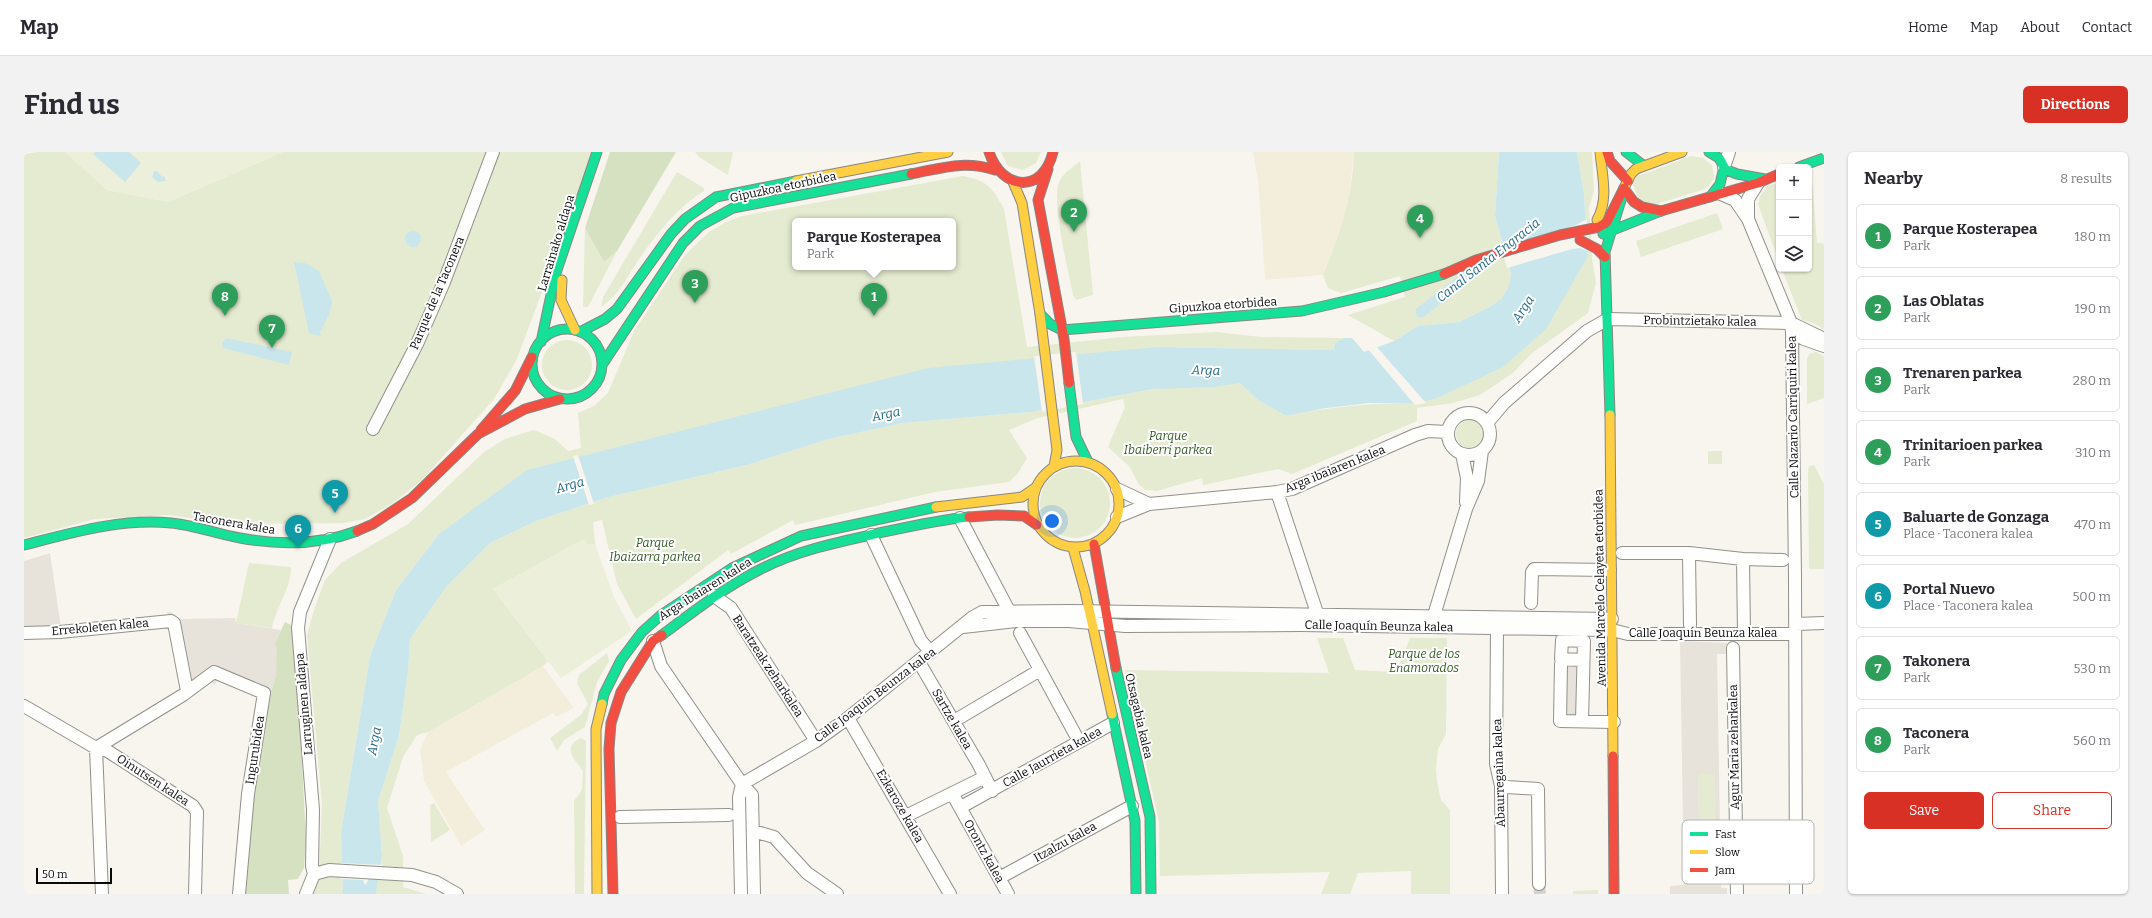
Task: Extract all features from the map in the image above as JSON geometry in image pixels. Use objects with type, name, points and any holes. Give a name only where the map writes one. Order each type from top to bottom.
[{"type":"street","name":"Parque de la Taconera","points":[[373,429],[417,344],[444,282],[493,152]]},
{"type":"street","name":"Larrainako aldapa","points":[[540,342],[555,276],[597,152]]},
{"type":"street","name":"Larrainako aldapa","points":[[578,331],[561,300],[562,279],[606,152]]},
{"type":"street","name":"Gipuzkoa etorbidea","points":[[578,331],[606,319],[617,309],[671,234],[686,219],[716,197],[948,152]]},
{"type":"street","points":[[989,152],[990,160],[995,170]]},
{"type":"street","points":[[1053,152],[1038,200],[1064,341],[1074,426],[1080,449],[1088,462]]},
{"type":"street","points":[[1600,152],[1605,200],[1600,216],[1579,237],[1610,258]]},
{"type":"street","points":[[1607,152],[1610,161],[1625,189],[1634,202],[1642,207],[1661,211]]},
{"type":"street","points":[[1626,152],[1643,165]]},
{"type":"street","points":[[1604,231],[1620,208],[1631,174],[1643,165],[1682,152]]},
{"type":"street","points":[[1710,152],[1719,158],[1724,168],[1737,174],[1762,181]]},
{"type":"street","points":[[1716,195],[1729,152]]},
{"type":"street","points":[[1807,164],[1824,158]]},
{"type":"street","name":"Gipuzkoa etorbidea","points":[[602,366],[683,243],[700,226],[733,208],[964,164],[979,165],[995,170],[1003,178],[1014,182]]},
{"type":"street","points":[[1048,169],[1038,178],[1026,182],[1014,182],[1022,203],[1040,314],[1057,450],[1054,466]]},
{"type":"street","points":[[1604,231],[1629,225],[1661,211],[1762,181],[1776,175]]},
{"type":"street","name":"Calle Nazario Carriquiri kalea","points":[[1748,219],[1748,199],[1762,181]]},
{"type":"street","name":"Calle Nazario Carriquiri kalea","points":[[1716,195],[1735,200],[1748,219],[1792,327],[1796,820]]},
{"type":"street","points":[[1622,238],[1629,225]]},
{"type":"street","name":"Gipuzkoa etorbidea","points":[[1062,330],[1302,311],[1330,306],[1384,292],[1456,270],[1475,268],[1604,231]]},
{"type":"street","name":"Avenida Marcelo Celayeta etorbidea","points":[[1604,231],[1610,258],[1607,282],[1610,570],[1614,722],[1614,894]]},
{"type":"street","points":[[1040,314],[1050,324],[1062,330]]},
{"type":"street","points":[[1487,423],[1504,403],[1587,331],[1608,319]]},
{"type":"street","name":"Probintzietako kalea","points":[[1608,319],[1792,327]]},
{"type":"street","points":[[1792,327],[1822,342]]},
{"type":"street","points":[[568,329],[578,331],[591,339],[599,349],[602,366],[598,381],[586,394],[578,398],[560,399],[550,395],[541,388],[534,378],[532,366],[533,355],[540,342],[553,332],[568,329]]},
{"type":"street","points":[[1792,360],[1806,347],[1822,342]]},
{"type":"street","name":"Taconera kalea","points":[[24,544],[88,529],[132,523],[171,523],[269,542],[305,542],[330,539],[351,533],[373,524],[412,498],[478,434],[515,391],[533,355]]},
{"type":"street","name":"Taconera kalea","points":[[478,434],[525,409],[560,399]]},
{"type":"street","points":[[1432,621],[1466,509],[1478,481],[1482,451],[1486,446],[1490,435],[1487,423],[1477,414],[1464,413],[1452,420],[1447,432],[1451,446],[1462,454],[1469,455],[1482,451]]},
{"type":"street","name":"Arga ibaiaren kalea","points":[[1117,517],[1149,504],[1277,492],[1292,489],[1414,435],[1428,431],[1447,432]]},
{"type":"street","points":[[1462,454],[1467,478],[1466,509]]},
{"type":"street","points":[[1076,460],[1088,462],[1098,466],[1107,473],[1117,489],[1119,505],[1117,517],[1112,528],[1104,537],[1094,544],[1074,548],[1059,544],[1047,537],[1037,525],[1033,514],[1032,501],[1035,488],[1043,476],[1054,466],[1076,460]]},
{"type":"street","name":"Arga ibaiaren kalea","points":[[597,894],[596,729],[604,694],[621,660],[639,630],[732,568],[801,536],[934,507],[1022,497],[1035,488]]},
{"type":"street","points":[[1117,489],[1149,504]]},
{"type":"street","points":[[1277,492],[1319,620]]},
{"type":"street","name":"Arga ibaiaren kalea","points":[[613,894],[609,749],[611,723],[621,692],[653,641],[714,596],[786,556],[938,520],[998,515],[1024,516],[1037,525]]},
{"type":"street","points":[[960,518],[1009,611]]},
{"type":"street","points":[[871,535],[921,641],[931,652]]},
{"type":"street","name":"Larruginen aldapa","points":[[321,872],[312,866],[313,810],[298,628],[300,612],[330,539]]},
{"type":"street","name":"Otsagabia kalea","points":[[1094,544],[1105,611],[1150,817],[1151,894]]},
{"type":"street","points":[[1074,548],[1091,616],[1135,821],[1136,894]]},
{"type":"street","points":[[1622,553],[1689,553],[1783,560]]},
{"type":"street","points":[[1689,553],[1690,625]]},
{"type":"street","points":[[1743,558],[1744,633]]},
{"type":"street","points":[[1531,603],[1532,572],[1534,569],[1610,570]]},
{"type":"street","name":"Baratzeak zeharkalea","points":[[714,596],[731,608],[816,741]]},
{"type":"street","name":"Calle Joaquín Beunza kalea","points":[[742,784],[816,741],[848,718],[919,662],[963,627],[973,617],[982,612],[1009,611],[1091,616],[1108,625],[1319,620],[1612,624],[1628,634],[1744,633],[1795,629]]},
{"type":"street","name":"Calle Joaquín Beunza kalea","points":[[963,627],[1016,621],[1091,616],[1105,611],[1319,620]]},
{"type":"street","name":"Errekoleten kalea","points":[[24,633],[60,632],[169,620],[174,623],[186,691]]},
{"type":"street","name":"Calle Joaquín Beunza kalea","points":[[1432,621],[1497,628],[1612,624]]},
{"type":"street","points":[[1795,629],[1824,623]]},
{"type":"street","name":"Abaurregaina kalea","points":[[1497,628],[1496,764],[1501,786],[1502,894]]},
{"type":"street","points":[[1020,633],[1075,734]]},
{"type":"street","points":[[653,641],[661,666],[742,784],[752,795],[754,894]]},
{"type":"street","name":"Agur Maria zeharkalea","points":[[1733,648],[1736,820]]},
{"type":"street","points":[[1582,721],[1583,660]]},
{"type":"street","name":"Sartze kalea","points":[[919,662],[954,721],[984,777]]},
{"type":"street","points":[[1561,664],[1560,721],[1614,722]]},
{"type":"street","points":[[954,721],[1040,670]]},
{"type":"street","name":"Ingurubidea","points":[[186,691],[214,672],[264,693],[248,794],[239,894]]},
{"type":"street","points":[[102,894],[96,748],[186,691]]},
{"type":"street","name":"Oinutsen kalea","points":[[24,706],[96,748],[106,750],[171,790],[193,806],[197,812],[195,894]]},
{"type":"street","name":"Ezkaroze kalea","points":[[848,718],[950,894]]},
{"type":"street","name":"Calle Jaurrieta kalea","points":[[960,807],[992,791],[1113,723]]},
{"type":"street","name":"Calle Jaurrieta kalea","points":[[906,816],[984,777],[992,791]]},
{"type":"street","points":[[741,894],[739,796],[742,784]]},
{"type":"street","name":"Abaurregaina kalea","points":[[1507,788],[1538,789],[1540,884]]},
{"type":"street","points":[[952,793],[960,807]]},
{"type":"street","name":"Itzalzu kalea","points":[[999,878],[1132,806]]},
{"type":"street","name":"Orontz kalea","points":[[960,807],[1008,894]]},
{"type":"street","points":[[620,817],[729,815]]},
{"type":"street","points":[[753,831],[774,837],[807,873],[837,894]]},
{"type":"street","points":[[306,894],[321,872],[421,876],[457,894]]},
{"type":"street","name":"Agur Maria zeharkalea","points":[[1737,884],[1737,894]]},
{"type":"street","name":"Calle Nazario Carriquiri kalea","points":[[1796,884],[1796,894]]},
{"type":"shaded area","points":[[1253,152],[1354,152],[1349,199],[1341,230],[1323,275],[1265,280],[1258,181]]},
{"type":"shaded area","points":[[50,553],[61,628],[24,639],[24,561]]},
{"type":"shaded area","points":[[167,612],[171,612],[178,618],[182,619],[235,618],[236,623],[281,630],[274,645],[277,646],[276,675],[268,701],[218,679],[215,684],[209,682],[187,696]]},
{"type":"shaded area","points":[[1680,641],[1727,643],[1726,654],[1717,654],[1720,820],[1715,820],[1714,774],[1698,774],[1699,820],[1683,820]]},
{"type":"shaded area","points":[[1561,659],[1583,660],[1582,721],[1560,721]]},
{"type":"shaded area","points":[[543,666],[574,708],[556,717],[553,713],[446,772],[485,830],[461,846],[424,781],[420,750],[428,732]]},
{"type":"shaded area","points":[[1684,884],[1721,884],[1721,888],[1727,888],[1727,894],[1670,894],[1670,886]]},
{"type":"green space","points":[[37,152],[65,152],[107,190],[168,202],[283,152],[595,152],[516,361],[494,399],[421,481],[393,503],[365,519],[344,523],[233,524],[168,515],[95,519],[24,538],[24,154]]},
{"type":"green space","points":[[65,152],[283,152],[168,202],[107,190]]},
{"type":"green space","points":[[610,152],[676,152],[617,251],[604,262],[585,228]]},
{"type":"green space","points":[[695,152],[733,152],[728,175],[699,157]]},
{"type":"green space","points":[[1001,152],[1041,152],[1036,163],[1023,170],[1008,166]]},
{"type":"green space","points":[[1354,152],[1499,152],[1495,216],[1511,273],[1509,286],[1502,298],[1493,305],[1459,322],[1418,326],[1394,341],[1348,315],[1405,297],[1400,276],[1341,293],[1328,288],[1323,275],[1340,230],[1348,200]]},
{"type":"green space","points":[[1577,152],[1592,152],[1594,191],[1589,208],[1592,258],[1596,283],[1588,313],[1531,354],[1513,373],[1480,395],[1453,403],[1417,408],[1417,421],[1292,474],[1278,469],[1203,485],[1202,478],[1157,491],[1146,490],[1139,485],[1130,467],[1108,447],[1125,407],[1123,399],[1038,418],[1009,430],[1027,458],[1018,473],[1009,482],[935,492],[795,525],[793,520],[731,554],[728,550],[636,619],[617,584],[602,520],[593,522],[595,544],[587,544],[584,539],[493,589],[548,661],[543,666],[428,732],[417,735],[403,757],[387,808],[403,856],[403,887],[426,894],[376,894],[382,856],[378,801],[399,736],[408,672],[410,639],[446,587],[490,543],[536,521],[609,497],[747,465],[829,439],[903,423],[1031,412],[1153,389],[1240,383],[1258,400],[1286,416],[1348,406],[1411,403],[1588,256],[1584,194]]},
{"type":"green space","points":[[1691,156],[1703,158],[1712,165],[1714,178],[1708,187],[1657,204],[1640,202],[1633,185],[1636,177]]},
{"type":"green space","points":[[1080,161],[1093,295],[1076,300],[1073,295],[1059,224],[1057,196],[1061,178]]},
{"type":"green space","points":[[677,172],[704,188],[704,191],[675,214],[659,232],[617,292],[601,307],[603,297]]},
{"type":"green space","points":[[963,176],[978,180],[988,186],[996,195],[1004,209],[1027,347],[1123,337],[1216,332],[1261,337],[1344,338],[1335,343],[1334,350],[1158,347],[439,534],[396,590],[370,656],[341,833],[343,894],[314,894],[319,878],[322,804],[307,635],[325,580],[341,563],[408,524],[484,452],[505,439],[534,430],[555,439],[568,451],[581,448],[578,413],[594,406],[608,393],[634,331],[685,255],[709,232],[726,222],[742,216]]},
{"type":"green space","points":[[1812,179],[1817,243],[1823,243],[1824,247],[1824,329],[1813,323],[1802,320],[1783,272],[1812,272]]},
{"type":"green space","points":[[1776,184],[1776,254],[1758,204],[1760,196],[1768,185]]},
{"type":"green space","points":[[1717,213],[1723,229],[1641,257],[1636,241]]},
{"type":"green space","points":[[585,228],[604,262],[617,251],[588,307],[583,307]]},
{"type":"green space","points":[[567,340],[576,342],[587,351],[592,365],[590,374],[581,385],[567,390],[558,388],[547,379],[542,365],[544,356],[553,345]]},
{"type":"green space","points":[[1816,352],[1824,356],[1824,398],[1807,404],[1807,359],[1809,354]]},
{"type":"green space","points":[[1470,420],[1480,424],[1484,434],[1480,444],[1470,448],[1460,444],[1456,434],[1460,424]]},
{"type":"green space","points":[[1708,451],[1722,451],[1722,464],[1708,464]]},
{"type":"green space","points":[[1814,465],[1824,484],[1824,569],[1809,569],[1808,472],[1809,466]]},
{"type":"green space","points":[[1075,468],[1088,471],[1100,478],[1107,490],[1110,503],[1107,516],[1100,528],[1088,535],[1075,538],[1062,535],[1050,528],[1043,516],[1040,503],[1043,490],[1050,478],[1062,471]]},
{"type":"green space","points":[[583,539],[588,544],[595,544],[614,597],[632,631],[561,678],[493,589]]},
{"type":"green space","points":[[249,563],[291,567],[289,583],[272,628],[236,623]]},
{"type":"green space","points":[[1119,616],[1300,617],[1300,622],[1119,620]]},
{"type":"green space","points":[[285,622],[291,625],[298,690],[306,838],[304,868],[298,879],[288,880],[289,894],[244,894],[250,793],[268,701],[276,675],[274,645]]},
{"type":"green space","name":"Parque de los Enamorados","points":[[1317,638],[1343,638],[1355,670],[1396,672],[1410,638],[1447,638],[1446,734],[1438,749],[1436,769],[1441,800],[1450,810],[1450,894],[1411,894],[1411,871],[1358,873],[1350,894],[1321,894],[1330,872],[1160,876],[1159,822],[1125,670],[1329,673]]},
{"type":"green space","points":[[607,653],[609,661],[597,682],[585,727],[564,740],[557,751],[550,738],[581,715],[588,704],[577,683],[579,675]]},
{"type":"green space","points":[[581,738],[586,741],[584,894],[575,894],[574,801],[582,790],[583,771],[574,758],[571,749],[572,745]]},
{"type":"green space","points":[[1698,774],[1714,774],[1715,820],[1699,820]]},
{"type":"green space","points":[[434,803],[450,830],[431,842],[430,805]]},
{"type":"green space","points":[[1598,890],[1598,894],[1573,894],[1573,891]]},
{"type":"water","points":[[95,152],[129,152],[141,163],[125,182],[93,154]]},
{"type":"water","name":"Arga","points":[[1499,152],[1577,152],[1584,194],[1588,256],[1546,329],[1503,367],[1435,399],[1411,403],[1369,403],[1326,408],[1286,416],[1258,400],[1240,383],[1213,387],[1153,389],[1031,412],[903,423],[829,439],[747,465],[609,497],[536,521],[490,543],[446,587],[410,639],[408,672],[399,736],[378,801],[382,856],[376,894],[343,894],[341,833],[370,656],[396,590],[439,534],[527,470],[928,368],[1158,347],[1334,350],[1335,343],[1344,338],[1352,338],[1364,352],[1394,341],[1418,326],[1459,322],[1493,305],[1502,298],[1509,286],[1511,273],[1495,216]]},
{"type":"water","points":[[154,171],[157,171],[162,177],[164,176],[166,181],[158,182],[152,177]]},
{"type":"water","points":[[413,231],[420,236],[421,239],[416,246],[413,247],[406,242],[405,239],[410,232]]},
{"type":"water","points":[[294,262],[305,263],[319,271],[332,301],[329,315],[320,332],[321,336],[309,333]]},
{"type":"water","points":[[226,338],[292,352],[289,365],[223,348],[222,343]]},
{"type":"pier","points":[[1587,219],[1590,252],[1580,248],[1572,249],[1507,268],[1501,247],[1576,225]]},
{"type":"pier","points":[[1375,345],[1426,403],[1415,405],[1367,348]]},
{"type":"pier","points":[[1076,352],[1083,404],[1042,412],[1034,356]]},
{"type":"pier","points":[[578,455],[594,504],[589,505],[573,456]]},
{"type":"pier","points":[[340,863],[383,865],[380,879],[369,879],[365,885],[363,880],[341,879]]},
{"type":"waterway","name":"Canal Santa Engracia","points":[[1421,312],[1485,262]]},
{"type":"tunnel","points":[[1539,884],[1540,894]]},
{"type":"traffic: fast","points":[[541,342],[555,276],[597,152]]},
{"type":"traffic: fast","points":[[1626,152],[1643,165]]},
{"type":"traffic: fast","points":[[1709,152],[1719,158],[1724,167],[1720,184],[1710,197]]},
{"type":"traffic: fast","points":[[1807,164],[1824,158]]},
{"type":"traffic: fast","points":[[1724,169],[1737,174],[1765,179]]},
{"type":"traffic: fast","points":[[602,365],[683,243],[700,226],[733,208],[911,174]]},
{"type":"traffic: fast","points":[[580,332],[605,319],[617,309],[671,234],[685,219],[716,197],[796,181]]},
{"type":"traffic: fast","points":[[1610,415],[1605,252],[1622,197]]},
{"type":"traffic: fast","points":[[1603,234],[1661,211]]},
{"type":"traffic: fast","points":[[1040,314],[1050,324],[1062,330],[1302,311],[1384,292],[1444,274]]},
{"type":"traffic: fast","points":[[567,329],[580,332],[592,339],[599,351],[602,364],[599,377],[592,389],[580,396],[567,399],[554,396],[542,389],[535,377],[532,364],[535,351],[542,339],[554,332],[567,329]]},
{"type":"traffic: fast","points":[[1069,383],[1076,437],[1088,462]]},
{"type":"traffic: fast","points":[[602,704],[604,694],[621,660],[642,632],[661,615],[732,568],[801,536],[936,507]]},
{"type":"traffic: fast","points":[[662,635],[711,599],[749,575],[802,552],[829,544],[932,522],[969,517]]},
{"type":"traffic: fast","points":[[24,545],[96,528],[152,522],[180,524],[240,538],[284,543],[328,539],[357,531]]},
{"type":"traffic: fast","points":[[1116,668],[1150,817],[1151,894]]},
{"type":"traffic: fast","points":[[1112,714],[1135,821],[1136,894]]},
{"type":"traffic: slow","points":[[796,181],[948,152]]},
{"type":"traffic: slow","points":[[1597,220],[1601,212],[1604,195],[1600,152]]},
{"type":"traffic: slow","points":[[1624,188],[1631,174],[1636,169],[1682,152]]},
{"type":"traffic: slow","points":[[1013,182],[1022,203],[1040,314],[1057,450],[1054,466]]},
{"type":"traffic: slow","points":[[562,280],[561,300],[575,330]]},
{"type":"traffic: slow","points":[[1610,415],[1613,756]]},
{"type":"traffic: slow","points":[[1068,461],[1084,461],[1093,464],[1107,473],[1116,487],[1119,496],[1119,504],[1119,512],[1116,521],[1107,535],[1093,544],[1084,547],[1068,547],[1052,540],[1045,535],[1040,528],[1033,512],[1033,496],[1040,480],[1045,473],[1052,468],[1068,461]]},
{"type":"traffic: slow","points":[[936,507],[1022,497],[1035,488]]},
{"type":"traffic: slow","points":[[1073,548],[1085,591],[1112,714]]},
{"type":"traffic: slow","points":[[597,894],[596,729],[602,704]]},
{"type":"traffic: jam","points":[[989,152],[995,165],[1003,174],[1012,180],[1022,182],[1032,181],[1041,175],[1048,166],[1053,152]]},
{"type":"traffic: jam","points":[[1607,152],[1610,161],[1628,181]]},
{"type":"traffic: jam","points":[[911,174],[943,167],[963,165],[984,167],[995,170]]},
{"type":"traffic: jam","points":[[1048,169],[1038,200],[1064,339],[1069,383]]},
{"type":"traffic: jam","points":[[1625,190],[1634,202],[1642,207],[1661,211],[1758,183],[1776,175]]},
{"type":"traffic: jam","points":[[1444,274],[1476,260],[1560,235],[1599,227],[1607,222],[1624,188]]},
{"type":"traffic: jam","points":[[1580,240],[1597,249],[1605,257]]},
{"type":"traffic: jam","points":[[481,430],[515,391],[532,357]]},
{"type":"traffic: jam","points":[[357,531],[373,524],[412,498],[478,434],[525,409],[560,399]]},
{"type":"traffic: jam","points":[[969,517],[998,515],[1024,516],[1037,525]]},
{"type":"traffic: jam","points":[[1094,544],[1116,668]]},
{"type":"traffic: jam","points":[[613,894],[609,749],[611,723],[621,692],[653,641],[662,635]]},
{"type":"traffic: jam","points":[[1613,756],[1614,894]]},
{"type":"place","name":"Las Oblatas","points":[[1074,232]]},
{"type":"place","name":"Trinitarioen parkea","points":[[1420,238]]},
{"type":"place","name":"Trenaren parkea","points":[[695,303]]},
{"type":"place","name":"Taconera","points":[[225,316]]},
{"type":"place","name":"Parque Kosterapea","points":[[874,316]]},
{"type":"place","name":"Takonera","points":[[272,348]]},
{"type":"place","name":"Baluarte de Gonzaga","points":[[335,513]]},
{"type":"place","name":"Portal Nuevo","points":[[298,548]]},
{"type":"park label","name":"Parque Ibaiberri parkea","points":[[1168,443]]},
{"type":"park label","name":"Parque Ibaizarra parkea","points":[[655,550]]}]
